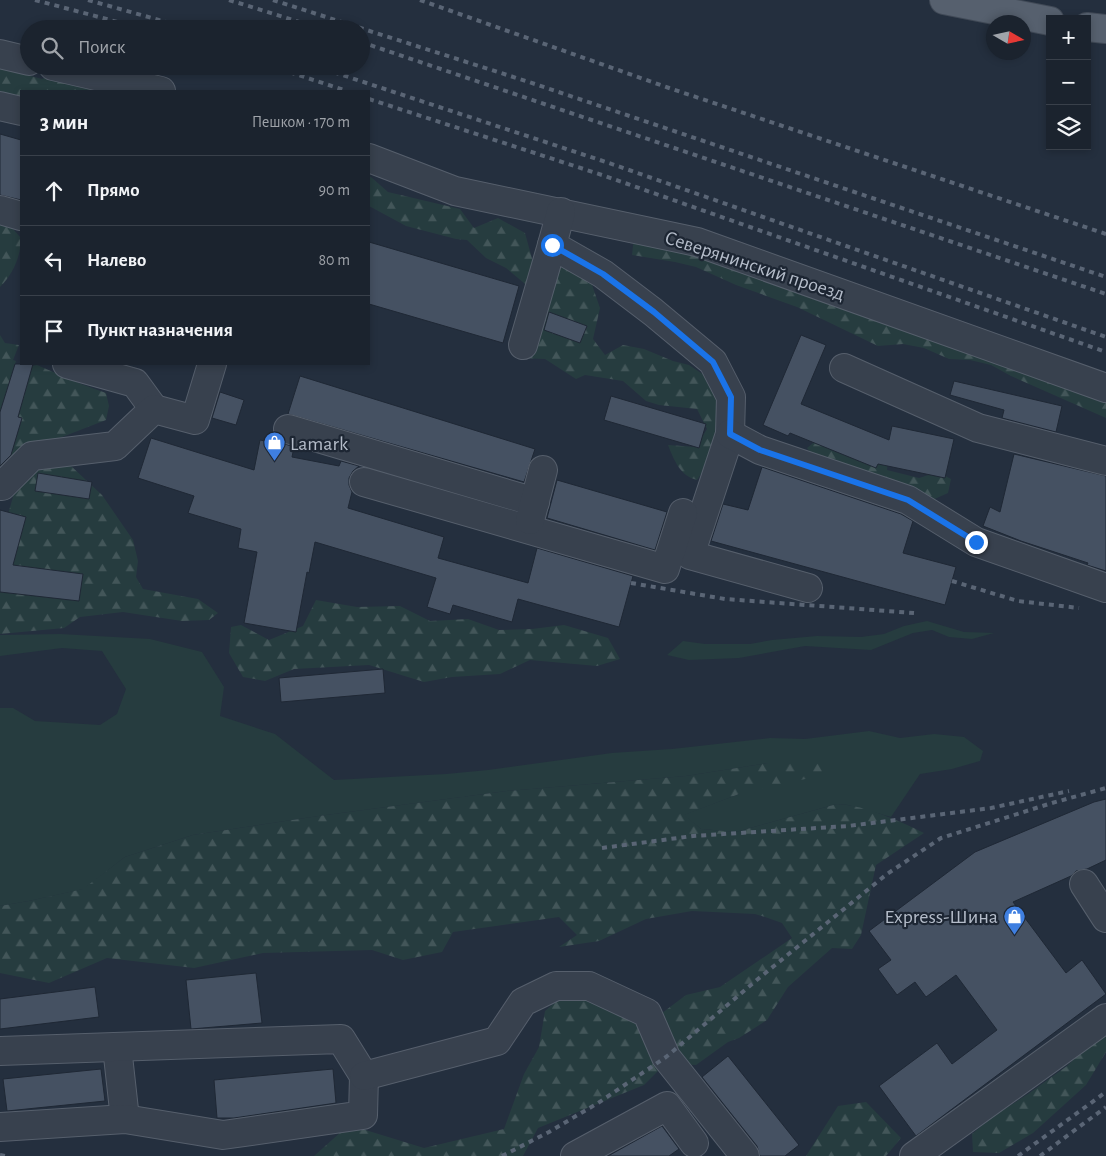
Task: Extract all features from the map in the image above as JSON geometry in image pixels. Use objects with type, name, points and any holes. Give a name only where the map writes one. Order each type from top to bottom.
[{"type":"main road","points":[[944,0],[1046,20]]},
{"type":"main road","points":[[1091,27],[1106,29]]},
{"type":"street","points":[[0,54],[20,59]]},
{"type":"street","points":[[92,75],[157,90]]},
{"type":"street","points":[[0,106],[20,111]]},
{"type":"street","name":"Северянинский проезд","points":[[370,158],[456,191],[697,242],[1106,388]]},
{"type":"street","points":[[0,210],[20,216]]},
{"type":"street","points":[[523,345],[560,212]]},
{"type":"street","points":[[552,245],[603,274],[654,312],[713,362],[731,397],[730,434],[690,555],[808,588]]},
{"type":"street","points":[[71,365],[135,383],[154,409],[196,420],[212,365]]},
{"type":"street","points":[[844,368],[978,428],[1106,461]]},
{"type":"street","points":[[0,486],[32,456],[115,446],[154,409]]},
{"type":"street","points":[[288,429],[535,502]]},
{"type":"street","points":[[730,434],[760,450],[908,500],[976,542],[1106,588]]},
{"type":"street","points":[[527,530],[543,470]]},
{"type":"street","points":[[364,482],[665,569],[683,513]]},
{"type":"street","points":[[1084,884],[1106,918]]},
{"type":"street","points":[[364,1076],[497,1041],[523,1002],[556,986],[589,986],[648,1013],[666,1056],[745,1156]]},
{"type":"street","points":[[914,1156],[1106,1018]]},
{"type":"street","points":[[0,1051],[341,1039],[364,1076],[363,1114],[223,1135],[124,1119],[0,1127]]},
{"type":"street","points":[[117,1047],[124,1119]]},
{"type":"street","points":[[575,1156],[667,1106],[694,1143]]},
{"type":"green space","points":[[0,68],[20,73],[20,75],[42,79],[51,75],[62,75],[112,90],[20,90],[20,102],[0,92]]},
{"type":"green space","points":[[370,176],[388,192],[460,209],[474,228],[498,218],[525,233],[536,273],[552,258],[591,282],[600,308],[593,339],[605,355],[623,345],[644,349],[673,361],[689,365],[710,379],[720,396],[719,447],[697,480],[682,471],[675,462],[668,445],[696,447],[707,429],[697,409],[659,405],[646,401],[623,381],[585,375],[576,379],[545,359],[518,358],[516,339],[530,288],[506,268],[486,258],[467,240],[406,226],[370,207]]},
{"type":"green space","points":[[0,219],[5,220],[20,237],[20,251],[9,276],[0,287]]},
{"type":"green space","points":[[626,222],[1106,390],[1106,418],[1011,376],[991,365],[970,360],[949,359],[924,348],[903,344],[878,346],[797,307],[736,285],[696,267],[632,255],[634,237]]},
{"type":"green space","points":[[0,335],[5,343],[19,345],[13,360],[16,361],[9,385],[32,366],[37,365],[106,393],[109,406],[106,420],[26,451],[8,465],[22,419],[0,412]]},
{"type":"green space","points":[[818,439],[888,460],[887,470],[919,478],[938,472],[951,479],[948,493],[930,501],[815,458],[807,448]]},
{"type":"green space","points":[[57,461],[71,466],[102,495],[133,540],[138,561],[136,577],[143,589],[198,599],[218,613],[209,620],[182,621],[123,612],[80,617],[64,628],[0,634],[0,553],[2,535],[15,490],[41,462]]},
{"type":"green space","points":[[316,600],[357,607],[400,606],[430,621],[468,619],[499,630],[532,629],[564,625],[608,638],[620,659],[597,666],[530,660],[500,674],[452,677],[424,682],[369,665],[294,669],[265,681],[243,677],[229,653],[231,627],[241,625],[269,640],[303,626]]},
{"type":"green space","points":[[927,621],[964,632],[994,633],[972,639],[949,637],[932,630],[913,633],[871,650],[805,646],[739,658],[689,660],[667,655],[683,641],[705,644],[750,644],[817,636],[861,637],[884,634],[904,626]]},
{"type":"green space","points":[[60,634],[150,639],[202,652],[224,687],[220,716],[275,734],[334,780],[446,774],[612,753],[672,749],[770,738],[805,739],[869,731],[900,738],[934,734],[964,737],[983,751],[980,761],[952,769],[920,774],[891,817],[848,805],[837,804],[736,832],[701,829],[683,815],[739,794],[768,763],[686,776],[507,791],[193,835],[125,857],[84,889],[0,906],[0,708],[13,708],[35,721],[100,725],[117,714],[126,689],[102,651],[62,648],[0,656],[0,635]]},
{"type":"green space","points":[[768,763],[838,763],[814,777],[739,794],[684,815],[701,829],[736,832],[837,804],[871,811],[924,833],[876,865],[861,935],[852,949],[832,948],[788,987],[767,1020],[739,1038],[728,1042],[696,1065],[665,1064],[644,1085],[538,1128],[523,1156],[314,1156],[342,1131],[359,1128],[424,1148],[504,1129],[524,1074],[539,1047],[545,1011],[560,998],[593,998],[640,1020],[662,1013],[686,995],[720,987],[792,938],[782,923],[755,914],[692,911],[646,919],[599,941],[559,947],[577,935],[559,917],[453,932],[442,952],[403,960],[372,950],[263,953],[194,968],[107,958],[49,983],[0,973],[0,906],[83,889],[125,857],[193,835],[507,791],[686,776]]},
{"type":"green space","points":[[1100,1036],[1106,1037],[1106,1052],[1086,1085],[1033,1133],[999,1153],[973,1152],[972,1134],[991,1118],[1067,1066]]},
{"type":"green space","points":[[866,1102],[901,1138],[886,1156],[806,1156],[838,1106]]},
{"type":"building","points":[[0,134],[20,140],[20,200],[0,195]]},
{"type":"building","points":[[370,242],[519,286],[503,343],[370,304]]},
{"type":"building","points":[[549,312],[587,326],[580,343],[544,330]]},
{"type":"building","points":[[801,335],[826,345],[801,404],[889,440],[892,426],[954,439],[945,478],[878,464],[876,468],[790,433],[788,436],[763,425]]},
{"type":"building","points":[[15,364],[33,365],[18,417],[22,418],[11,455],[0,466],[0,412]]},
{"type":"building","points":[[300,376],[535,449],[524,482],[288,414]]},
{"type":"building","points":[[954,381],[1062,406],[1056,432],[1002,418],[1004,410],[950,395]]},
{"type":"building","points":[[220,392],[244,400],[236,425],[212,418]]},
{"type":"building","points":[[611,396],[706,424],[699,448],[604,420]]},
{"type":"building","points":[[151,438],[254,470],[260,440],[279,444],[279,442],[294,447],[292,457],[339,466],[341,461],[359,466],[349,478],[352,492],[348,508],[444,537],[438,558],[528,583],[537,548],[633,576],[619,627],[518,599],[512,622],[453,605],[450,614],[427,607],[436,578],[315,542],[309,573],[307,572],[296,632],[244,623],[257,552],[238,548],[241,529],[188,513],[194,496],[138,478]]},
{"type":"building","points":[[1014,454],[1106,476],[1106,571],[983,526],[990,507],[1000,512]]},
{"type":"building","points":[[762,467],[901,514],[913,521],[903,553],[956,567],[945,605],[711,541],[723,504],[748,510]]},
{"type":"building","points":[[38,473],[92,482],[89,499],[35,491]]},
{"type":"building","points":[[557,480],[667,512],[655,550],[547,518]]},
{"type":"building","points":[[0,510],[26,517],[13,565],[83,574],[79,601],[0,592]]},
{"type":"building","points":[[383,669],[385,693],[281,702],[279,678]]},
{"type":"building","points":[[1106,799],[1106,860],[1087,869],[1076,871],[1071,876],[1013,902],[1066,973],[1082,960],[1106,994],[916,1136],[879,1086],[937,1043],[952,1064],[997,1030],[956,975],[926,997],[915,982],[897,995],[878,969],[891,960],[869,931],[975,852],[1094,802]]},
{"type":"building","points":[[256,973],[262,1023],[191,1029],[186,980]]},
{"type":"building","points":[[95,987],[99,1017],[0,1029],[0,999]]},
{"type":"building","points":[[728,1056],[799,1145],[785,1156],[760,1156],[757,1146],[702,1077]]},
{"type":"building","points":[[101,1069],[105,1101],[7,1111],[3,1079]]},
{"type":"building","points":[[333,1069],[336,1103],[234,1118],[217,1118],[214,1080]]},
{"type":"building","points":[[662,1126],[679,1149],[669,1156],[608,1156]]},
{"type":"railway","points":[[35,0],[110,20]]},
{"type":"railway","points":[[88,0],[159,20]]},
{"type":"railway","points":[[229,0],[293,20]]},
{"type":"railway","points":[[273,0],[335,20]]},
{"type":"railway","points":[[420,0],[669,88],[1106,234]]},
{"type":"railway","points":[[370,31],[529,82],[1106,277]]},
{"type":"railway","points":[[370,45],[1106,294]]},
{"type":"railway","points":[[298,75],[344,90]]},
{"type":"railway","points":[[342,75],[609,163],[1106,337]]},
{"type":"railway","points":[[370,99],[602,175],[1106,352]]},
{"type":"railway","points":[[952,581],[1018,601],[1079,608]]},
{"type":"railway","points":[[631,583],[725,599],[914,613]]},
{"type":"railway","points":[[502,1156],[549,1132],[598,1103],[666,1057],[887,874],[941,838],[1106,788]]},
{"type":"railway","points":[[602,848],[693,836],[848,826],[991,808],[1069,791]]},
{"type":"railway","points":[[1018,1156],[1106,1092]]},
{"type":"railway","points":[[1040,1156],[1106,1107]]},
{"type":"railway","points":[[0,1155],[5,1156]]},
{"type":"place","name":"Lamark","points":[[274,462]]},
{"type":"place","name":"Express-Шина","points":[[1014,935]]},
{"type":"route","points":[[552,245],[603,274],[654,312],[713,362],[731,397],[730,434],[760,450],[908,500],[976,542]]}]
